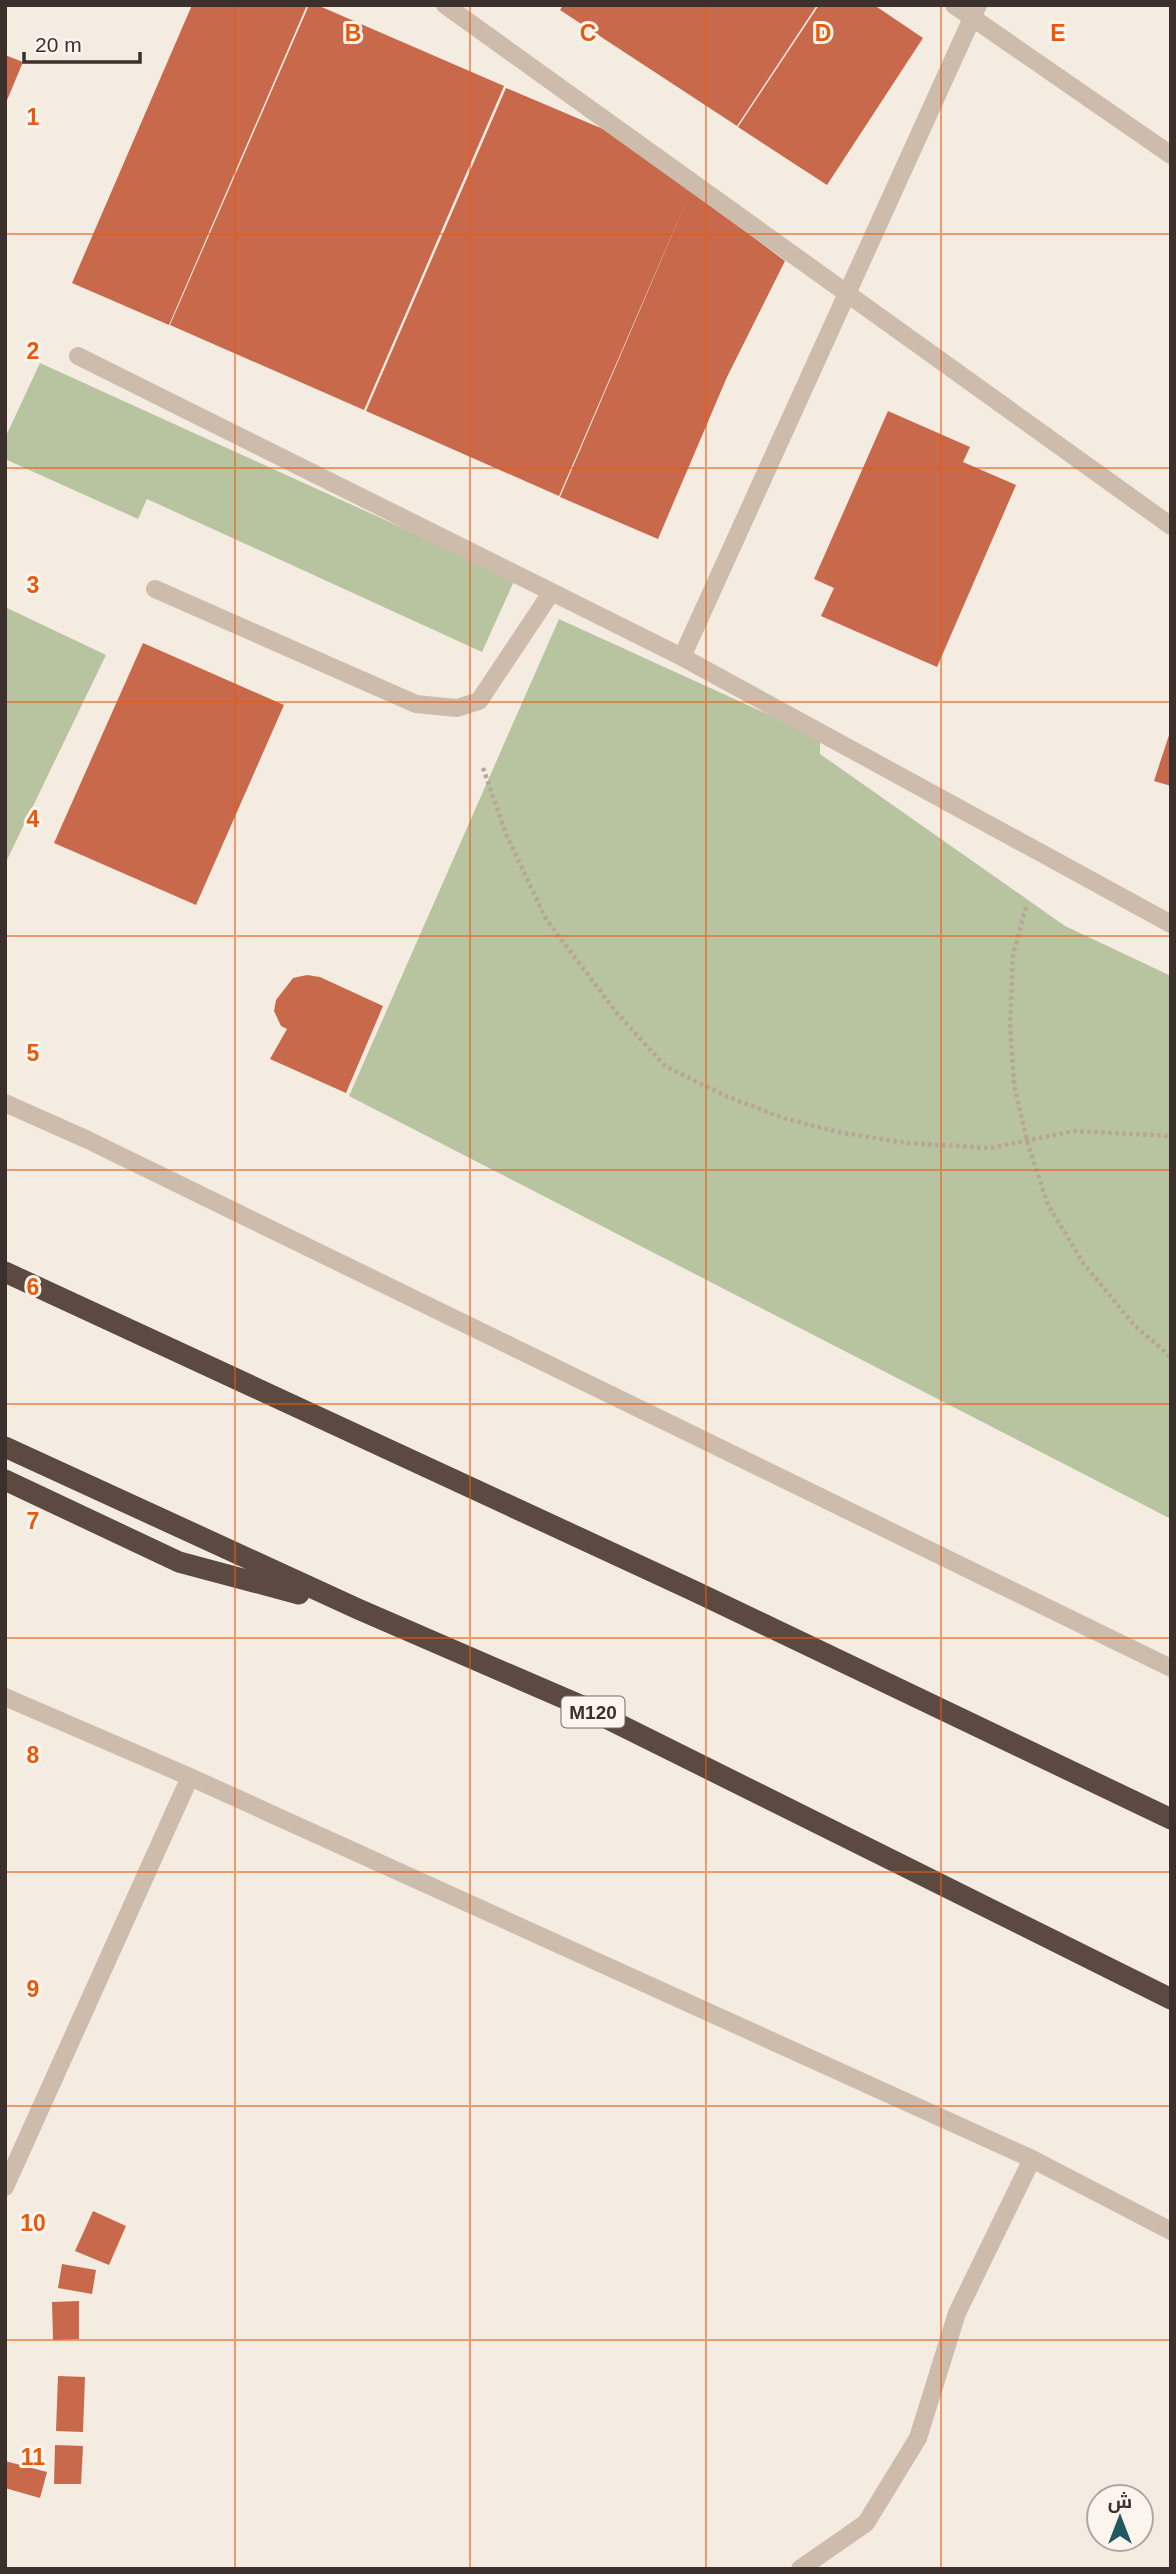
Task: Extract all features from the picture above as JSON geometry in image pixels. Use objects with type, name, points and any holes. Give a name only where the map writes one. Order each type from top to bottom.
[{"type":"highway","points":[[5,1272],[692,1590],[1171,1819]]},
{"type":"highway","name":"M120","points":[[5,1447],[358,1609],[582,1706],[1171,1999]]},
{"type":"highway","points":[[5,1480],[179,1562],[358,1609]]},
{"type":"street","points":[[445,5],[1171,526]]},
{"type":"street","points":[[954,5],[976,12],[1171,155]]},
{"type":"street","points":[[682,657],[976,12]]},
{"type":"street","points":[[78,356],[682,657],[1171,925]]},
{"type":"street","points":[[155,589],[416,704],[457,708],[479,701],[551,593]]},
{"type":"street","points":[[5,1103],[88,1140],[1171,1668]]},
{"type":"street","points":[[5,1698],[190,1777],[1032,2159],[1171,2231]]},
{"type":"street","points":[[5,2187],[190,1777]]},
{"type":"street","points":[[800,2569],[866,2523],[918,2438],[957,2313],[1032,2159]]},
{"type":"path","points":[[483,768],[506,834],[547,919],[616,1012],[665,1066],[726,1096],[783,1118],[838,1132],[906,1143],[990,1148],[1074,1131],[1171,1136]]},
{"type":"path","points":[[1026,907],[1013,955],[1010,1025],[1014,1084],[1027,1141],[1048,1205],[1084,1264],[1134,1325],[1171,1357]]},
{"type":"green space","points":[[40,363],[515,579],[482,652],[147,499],[138,519],[5,459],[5,438]]},
{"type":"green space","points":[[5,607],[106,655],[5,864]]},
{"type":"green space","points":[[559,619],[820,738],[820,754],[1065,926],[1171,976],[1171,1519],[349,1096]]},
{"type":"building","points":[[192,5],[307,5],[169,325],[72,283]]},
{"type":"building","points":[[309,5],[317,5],[504,86],[364,410],[170,325]]},
{"type":"building","points":[[563,5],[817,5],[737,126],[560,10]]},
{"type":"building","points":[[819,5],[874,5],[923,38],[827,185],[738,127]]},
{"type":"building","points":[[5,55],[23,62],[5,105]]},
{"type":"building","points":[[506,88],[603,129],[785,261],[727,377],[658,539],[560,497],[689,195],[559,496],[366,411]]},
{"type":"building","points":[[888,411],[970,447],[963,462],[1016,485],[937,667],[821,616],[834,588],[814,579]]},
{"type":"building","points":[[143,643],[284,705],[196,905],[54,843]]},
{"type":"building","points":[[1171,732],[1171,786],[1154,781]]},
{"type":"building","points":[[307,975],[320,977],[383,1006],[346,1093],[270,1059],[287,1029],[281,1026],[274,1011],[276,1000],[293,978]]},
{"type":"building","points":[[93,2211],[126,2226],[109,2265],[75,2251]]},
{"type":"building","points":[[62,2264],[96,2270],[92,2294],[58,2288]]},
{"type":"building","points":[[79,2301],[79,2339],[53,2340],[52,2302]]},
{"type":"building","points":[[58,2376],[85,2377],[83,2432],[56,2431]]},
{"type":"building","points":[[55,2445],[83,2446],[81,2484],[54,2484]]},
{"type":"building","points":[[5,2461],[47,2472],[40,2498],[5,2488]]}]
